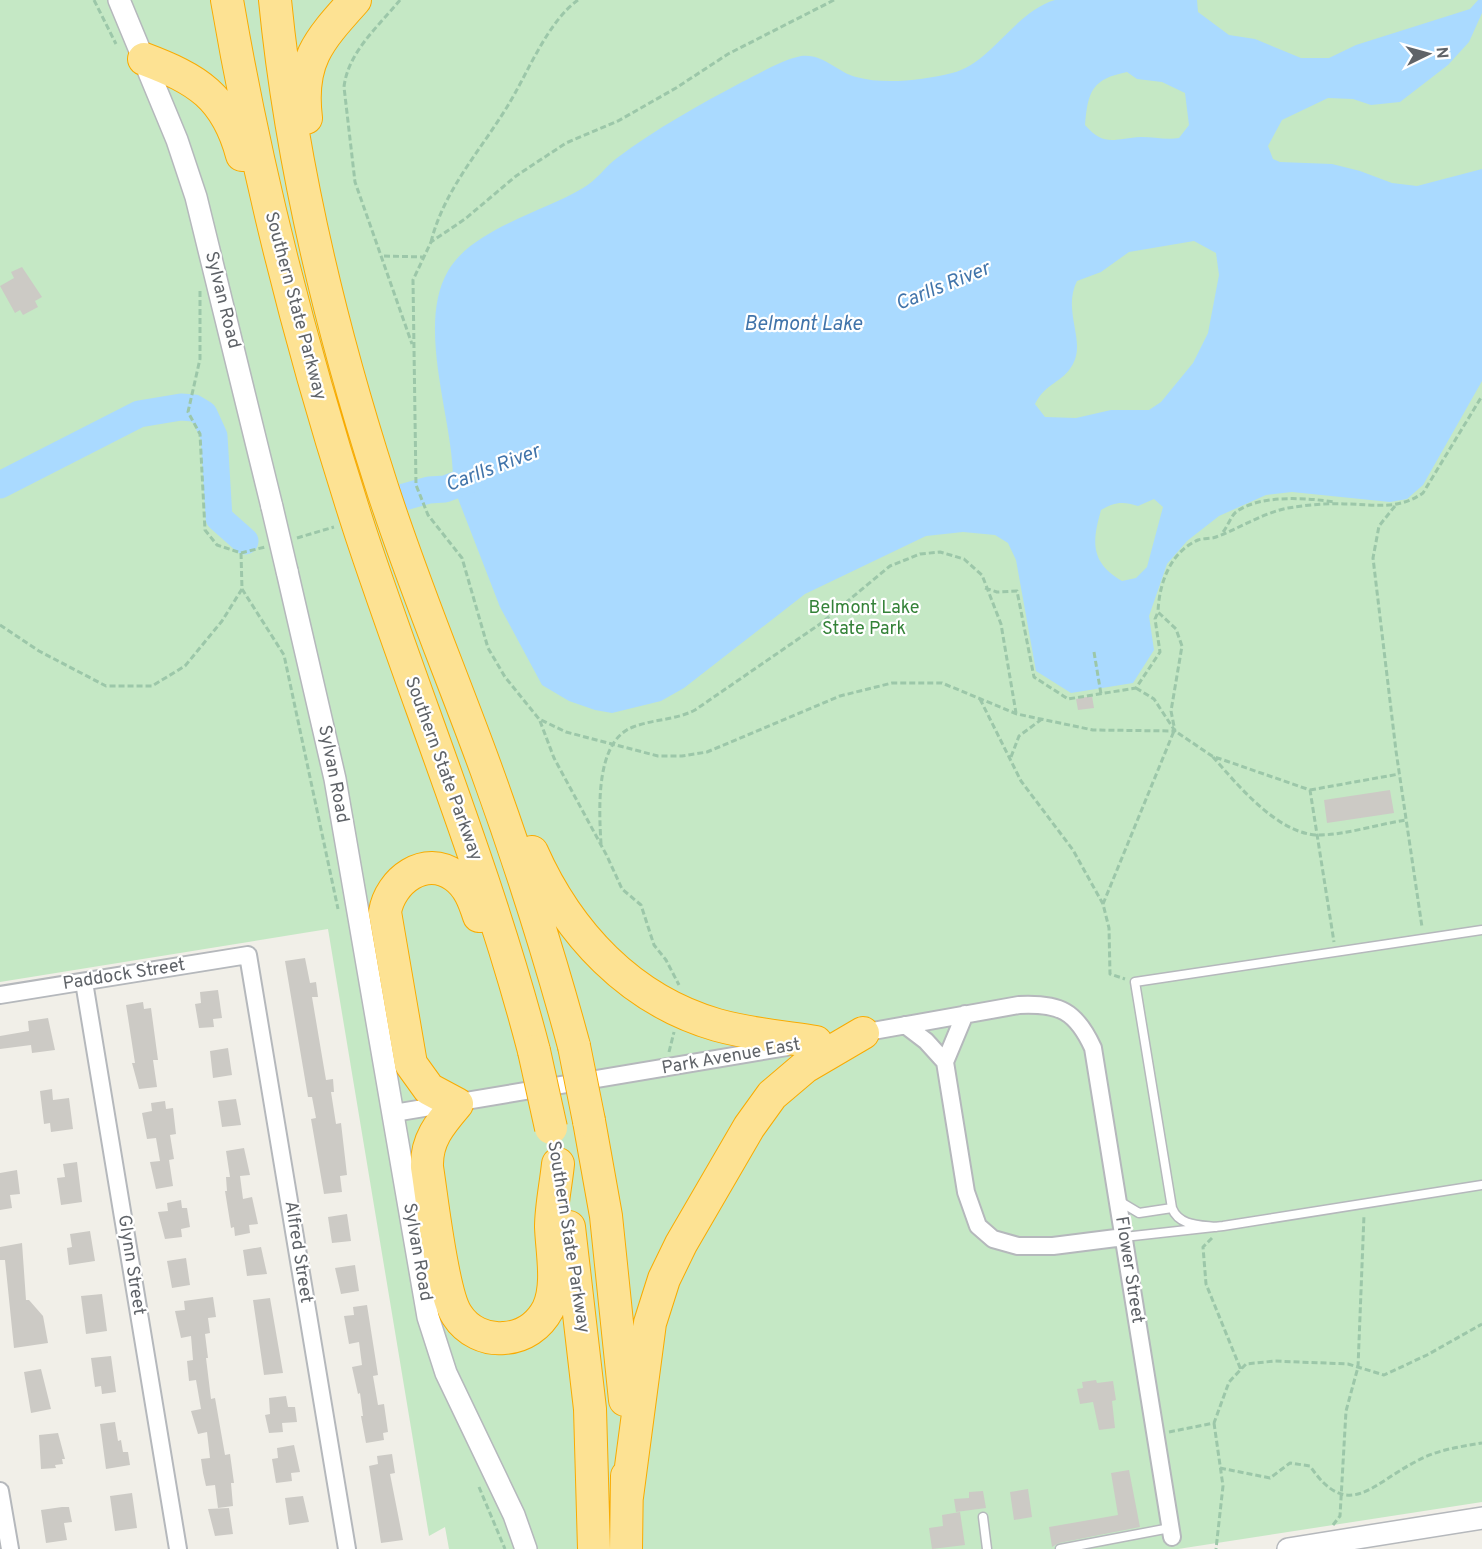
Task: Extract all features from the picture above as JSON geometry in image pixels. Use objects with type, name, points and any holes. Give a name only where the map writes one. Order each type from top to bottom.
[{"type":"highway","name":"Southern State Parkway","points":[[226,0],[282,262],[325,418],[361,534],[429,733],[460,812],[514,974],[534,1051],[551,1128],[573,1250],[586,1359],[593,1460],[594,1549]]},
{"type":"highway","name":"Southern State Parkway","points":[[275,0],[287,97],[314,240],[380,481],[529,894],[574,1046],[606,1216],[618,1311],[625,1403],[626,1549]]},
{"type":"highway","points":[[314,240],[303,91],[317,46],[355,0]]},
{"type":"highway","points":[[132,54],[195,81],[223,109],[236,136],[248,179],[282,262]]},
{"type":"highway","points":[[485,768],[559,905],[584,938],[613,967],[653,997],[704,1021],[735,1029],[816,1042]]},
{"type":"highway","points":[[514,974],[482,922],[469,890],[457,877],[438,869],[423,869],[408,874],[394,887],[387,904],[386,921],[411,1064],[429,1089],[457,1104],[432,1137],[428,1147],[427,1167],[448,1293],[457,1316],[477,1333],[495,1339],[522,1334],[537,1324],[548,1309],[554,1278],[551,1225],[558,1164]]},
{"type":"highway","points":[[627,1497],[650,1323],[664,1279],[681,1244],[753,1121],[772,1095],[805,1067],[863,1033]]},
{"type":"street","name":"Sylvan Road","points":[[119,0],[132,54],[196,197],[272,507],[337,790],[425,1299],[434,1339],[457,1400],[514,1515],[526,1549]]},
{"type":"street","name":"Paddock Street","points":[[0,995],[248,955]]},
{"type":"street","name":"Alfred Street","points":[[248,955],[347,1549]]},
{"type":"street","name":"Glynn Street","points":[[84,982],[178,1549]]},
{"type":"street","name":"Park Avenue East","points":[[394,1113],[816,1042],[965,1014],[1046,1004],[1068,1012]]},
{"type":"street","name":"Flower Street","points":[[1068,1012],[1083,1027],[1093,1048],[1171,1532]]},
{"type":"street","points":[[965,1014],[945,1062],[966,1192],[974,1219],[985,1234],[1005,1244],[1028,1247],[1124,1237]]},
{"type":"street","points":[[905,1025],[926,1041],[945,1062]]},
{"type":"street","points":[[0,1491],[10,1549]]},
{"type":"street","points":[[1298,1548],[1482,1518]]},
{"type":"lane","points":[[1219,1227],[1183,1222],[1175,1216],[1172,1208],[1135,982],[1482,930]]},
{"type":"lane","points":[[1124,1237],[1219,1227],[1482,1185]]},
{"type":"lane","points":[[1117,1199],[1139,1213],[1172,1208]]},
{"type":"lane","points":[[983,1517],[987,1549]]},
{"type":"lane","points":[[1060,1549],[1171,1532]]},
{"type":"path","points":[[94,0],[132,54]]},
{"type":"path","points":[[400,0],[352,56],[345,73],[344,87],[356,182],[414,349]]},
{"type":"path","points":[[578,0],[568,7],[547,37],[506,108],[475,152],[437,218],[430,242],[413,280],[416,485],[422,504],[462,558],[488,648],[505,677],[539,719],[554,758],[601,844],[622,889],[641,905],[654,945],[677,979],[681,992]]},
{"type":"path","points":[[430,242],[465,219],[516,176],[566,143],[618,121],[676,88],[728,54],[834,0]]},
{"type":"path","points":[[383,255],[423,257]]},
{"type":"path","points":[[199,284],[200,359],[193,399],[188,412],[200,434],[205,530],[217,545],[242,553],[274,544]]},
{"type":"path","points":[[1224,532],[1236,512],[1275,500],[1307,498],[1395,507],[1411,502],[1423,493],[1482,396]]},
{"type":"path","points":[[1136,688],[1160,652],[1155,620],[1163,579],[1177,556],[1199,540],[1217,537],[1224,532],[1289,508],[1342,503]]},
{"type":"path","points":[[414,505],[422,504]]},
{"type":"path","points":[[1395,507],[1379,526],[1373,558],[1399,774],[1424,939]]},
{"type":"path","points":[[296,538],[339,526]]},
{"type":"path","points":[[601,844],[599,814],[603,779],[610,745],[621,732],[635,726],[681,718],[695,710],[820,624],[890,566],[920,554],[940,552],[964,559],[982,575],[985,588],[1001,624],[1017,714]]},
{"type":"path","points":[[0,625],[39,651],[106,686],[152,686],[185,666],[222,621],[242,590],[242,553]]},
{"type":"path","points":[[985,588],[997,592],[1017,591],[1034,677],[1068,699],[1136,688],[1154,699],[1174,730],[1212,756],[1251,799],[1272,816],[1295,828],[1318,835],[1406,820]]},
{"type":"path","points":[[1103,904],[1174,730],[1171,711],[1182,646],[1176,629],[1158,612]]},
{"type":"path","points":[[1094,652],[1101,694]]},
{"type":"path","points":[[539,719],[566,732],[610,745],[658,756],[682,756],[706,752],[840,696],[892,683],[942,683],[1017,714],[1093,730],[1174,730]]},
{"type":"path","points":[[980,698],[1011,757],[1021,782],[1073,850],[1103,904],[1109,928],[1110,974],[1135,982]]},
{"type":"path","points":[[1011,757],[1019,736],[1042,719]]},
{"type":"path","points":[[1212,756],[1310,790],[1399,774]]},
{"type":"path","points":[[1310,790],[1336,952]]},
{"type":"path","points":[[1330,1528],[1340,1515],[1346,1411],[1358,1367],[1365,1204]]},
{"type":"path","points":[[1219,1227],[1203,1247],[1206,1284],[1240,1370]]},
{"type":"path","points":[[1216,1549],[1223,1486],[1214,1423],[1229,1382],[1246,1364],[1275,1362],[1348,1364],[1384,1375],[1427,1355],[1482,1324]]},
{"type":"path","points":[[1155,1435],[1214,1423]]},
{"type":"path","points":[[1220,1468],[1270,1478],[1290,1464],[1310,1466],[1322,1484],[1341,1495],[1365,1494],[1414,1462],[1437,1451],[1482,1443]]},
{"type":"green space","name":"Belmont Lake State Park","points":[[0,0],[1482,0],[1482,1502],[1178,1549],[449,1549],[445,1527],[429,1536],[328,929],[0,982]]},
{"type":"water","name":"Belmont Lake","points":[[1055,0],[1197,0],[1198,12],[1229,35],[1255,39],[1301,58],[1329,58],[1356,45],[1470,9],[1478,0],[1482,0],[1482,13],[1469,42],[1448,65],[1400,102],[1371,105],[1353,99],[1328,98],[1282,120],[1268,146],[1273,159],[1280,162],[1332,164],[1392,183],[1417,186],[1482,169],[1482,381],[1423,485],[1407,499],[1390,502],[1292,492],[1266,495],[1219,516],[1187,541],[1167,564],[1149,616],[1154,650],[1133,683],[1071,693],[1036,671],[1016,560],[1008,543],[995,535],[963,532],[926,536],[805,594],[684,688],[661,701],[612,713],[569,701],[542,685],[500,607],[457,496],[446,494],[444,484],[453,478],[438,373],[435,318],[439,293],[448,271],[459,256],[491,233],[583,188],[632,147],[694,108],[779,64],[801,56],[809,56],[823,60],[849,75],[879,81],[904,81],[941,76],[966,67],[979,59],[1040,6]],"holes":[[[1127,72],[1137,79],[1162,82],[1185,93],[1189,125],[1179,138],[1141,137],[1111,140],[1099,137],[1085,125],[1088,103],[1094,88],[1106,78]],[[1194,241],[1216,253],[1219,275],[1208,333],[1193,363],[1161,402],[1149,410],[1111,410],[1076,418],[1045,417],[1035,404],[1044,391],[1069,370],[1076,355],[1072,303],[1077,281],[1101,272],[1129,252]],[[1154,499],[1163,507],[1147,567],[1136,578],[1122,581],[1112,574],[1099,559],[1095,542],[1098,521],[1101,510],[1110,505],[1128,503],[1138,506]]]},
{"type":"building","points":[[22,267],[42,297],[35,301],[38,307],[23,315],[20,310],[15,313],[0,286],[14,278],[11,272]]},
{"type":"building","points":[[1092,696],[1094,708],[1078,710],[1076,699]]},
{"type":"building","points":[[1390,790],[1394,813],[1327,823],[1324,800]]},
{"type":"building","points":[[305,958],[310,983],[316,982],[318,997],[312,997],[326,1080],[333,1079],[334,1092],[331,1092],[336,1124],[341,1123],[347,1175],[340,1176],[342,1192],[324,1194],[311,1119],[316,1118],[312,1097],[308,1097],[285,961]]},
{"type":"building","points":[[218,990],[222,1018],[213,1019],[214,1027],[199,1028],[195,1004],[201,1003],[200,992]]},
{"type":"building","points":[[143,1002],[144,1009],[151,1008],[158,1060],[153,1060],[157,1087],[139,1089],[132,1063],[135,1063],[126,1005]]},
{"type":"building","points":[[48,1018],[55,1050],[32,1053],[31,1045],[0,1049],[0,1036],[29,1031],[28,1021]]},
{"type":"building","points":[[228,1048],[232,1075],[213,1078],[210,1051]]},
{"type":"building","points":[[52,1089],[53,1100],[69,1098],[73,1129],[51,1132],[50,1123],[44,1124],[40,1091]]},
{"type":"building","points":[[236,1099],[241,1125],[222,1127],[218,1101]]},
{"type":"building","points":[[165,1101],[166,1109],[173,1108],[176,1134],[170,1135],[174,1159],[169,1160],[173,1186],[156,1189],[150,1162],[160,1161],[156,1138],[147,1139],[142,1113],[152,1111],[151,1103]]},
{"type":"building","points":[[244,1148],[250,1175],[240,1176],[243,1199],[252,1197],[258,1224],[249,1225],[250,1233],[235,1236],[234,1227],[231,1228],[225,1191],[227,1191],[226,1177],[230,1177],[226,1151]]},
{"type":"building","points":[[77,1162],[82,1202],[61,1205],[57,1178],[65,1177],[63,1164]]},
{"type":"building","points":[[17,1170],[20,1194],[10,1195],[12,1208],[0,1210],[0,1173]]},
{"type":"building","points":[[181,1200],[182,1208],[187,1208],[190,1227],[181,1229],[182,1237],[165,1239],[158,1212],[168,1211],[167,1203]]},
{"type":"building","points":[[347,1214],[351,1241],[332,1243],[328,1217]]},
{"type":"building","points":[[90,1231],[95,1261],[69,1265],[67,1248],[72,1247],[70,1234]]},
{"type":"building","points":[[22,1243],[26,1300],[29,1300],[43,1316],[48,1343],[14,1348],[5,1260],[0,1260],[0,1247]]},
{"type":"building","points":[[261,1247],[267,1274],[247,1276],[243,1250]]},
{"type":"building","points":[[186,1258],[190,1285],[172,1288],[167,1261]]},
{"type":"building","points":[[355,1265],[359,1291],[341,1294],[335,1268]]},
{"type":"building","points":[[102,1294],[107,1331],[86,1334],[81,1296]]},
{"type":"building","points":[[213,1297],[216,1317],[208,1318],[210,1333],[205,1334],[208,1358],[206,1358],[211,1399],[215,1398],[225,1455],[230,1454],[234,1483],[231,1483],[233,1506],[218,1508],[215,1485],[206,1486],[203,1473],[201,1459],[210,1458],[207,1432],[198,1434],[191,1411],[201,1409],[196,1380],[189,1381],[187,1361],[193,1360],[191,1336],[181,1338],[175,1311],[185,1310],[184,1301]]},
{"type":"building","points":[[270,1298],[283,1373],[264,1375],[253,1300]]},
{"type":"building","points":[[367,1305],[378,1375],[373,1376],[378,1405],[384,1404],[388,1432],[383,1433],[384,1440],[366,1443],[360,1393],[358,1394],[352,1367],[362,1365],[359,1342],[349,1344],[344,1316],[354,1315],[353,1307]]},
{"type":"building","points":[[111,1356],[116,1392],[102,1394],[101,1386],[95,1387],[91,1358]]},
{"type":"building","points":[[41,1369],[51,1409],[31,1413],[24,1372]]},
{"type":"building","points":[[1096,1380],[1097,1383],[1113,1381],[1116,1400],[1112,1401],[1115,1428],[1099,1430],[1093,1402],[1080,1404],[1077,1389],[1083,1388],[1082,1382]]},
{"type":"building","points":[[286,1396],[288,1407],[295,1407],[297,1422],[282,1423],[283,1432],[269,1433],[265,1415],[270,1414],[269,1398]]},
{"type":"building","points":[[115,1422],[118,1441],[121,1440],[123,1452],[128,1452],[130,1465],[106,1469],[100,1424]]},
{"type":"building","points":[[58,1433],[65,1459],[62,1459],[63,1464],[55,1465],[56,1468],[41,1469],[39,1435]]},
{"type":"building","points":[[294,1445],[300,1472],[291,1473],[292,1481],[276,1483],[272,1459],[278,1458],[277,1448]]},
{"type":"building","points":[[392,1454],[395,1473],[390,1474],[403,1540],[381,1543],[369,1466],[378,1464],[377,1456]]},
{"type":"building","points":[[1129,1470],[1140,1527],[1059,1543],[1052,1547],[1049,1527],[1118,1515],[1111,1473]]},
{"type":"building","points":[[1028,1489],[1032,1517],[1014,1520],[1010,1492]]},
{"type":"building","points":[[983,1491],[986,1508],[956,1512],[954,1499],[969,1498],[969,1492]]},
{"type":"building","points":[[132,1493],[137,1528],[115,1531],[110,1496]]},
{"type":"building","points":[[303,1496],[309,1522],[289,1525],[285,1498]]},
{"type":"building","points":[[69,1507],[72,1522],[64,1523],[67,1540],[46,1543],[41,1510]]},
{"type":"building","points":[[229,1508],[233,1534],[215,1536],[208,1509]]},
{"type":"building","points":[[960,1512],[965,1545],[932,1549],[929,1528],[943,1526],[942,1515]]},
{"type":"waterway","name":"Carlls River","points":[[0,485],[139,414],[181,407],[194,408],[204,414],[214,436],[219,518],[245,541]]},
{"type":"waterway","name":"Carlls River","points":[[404,497],[429,490],[445,489],[479,476]]}]
